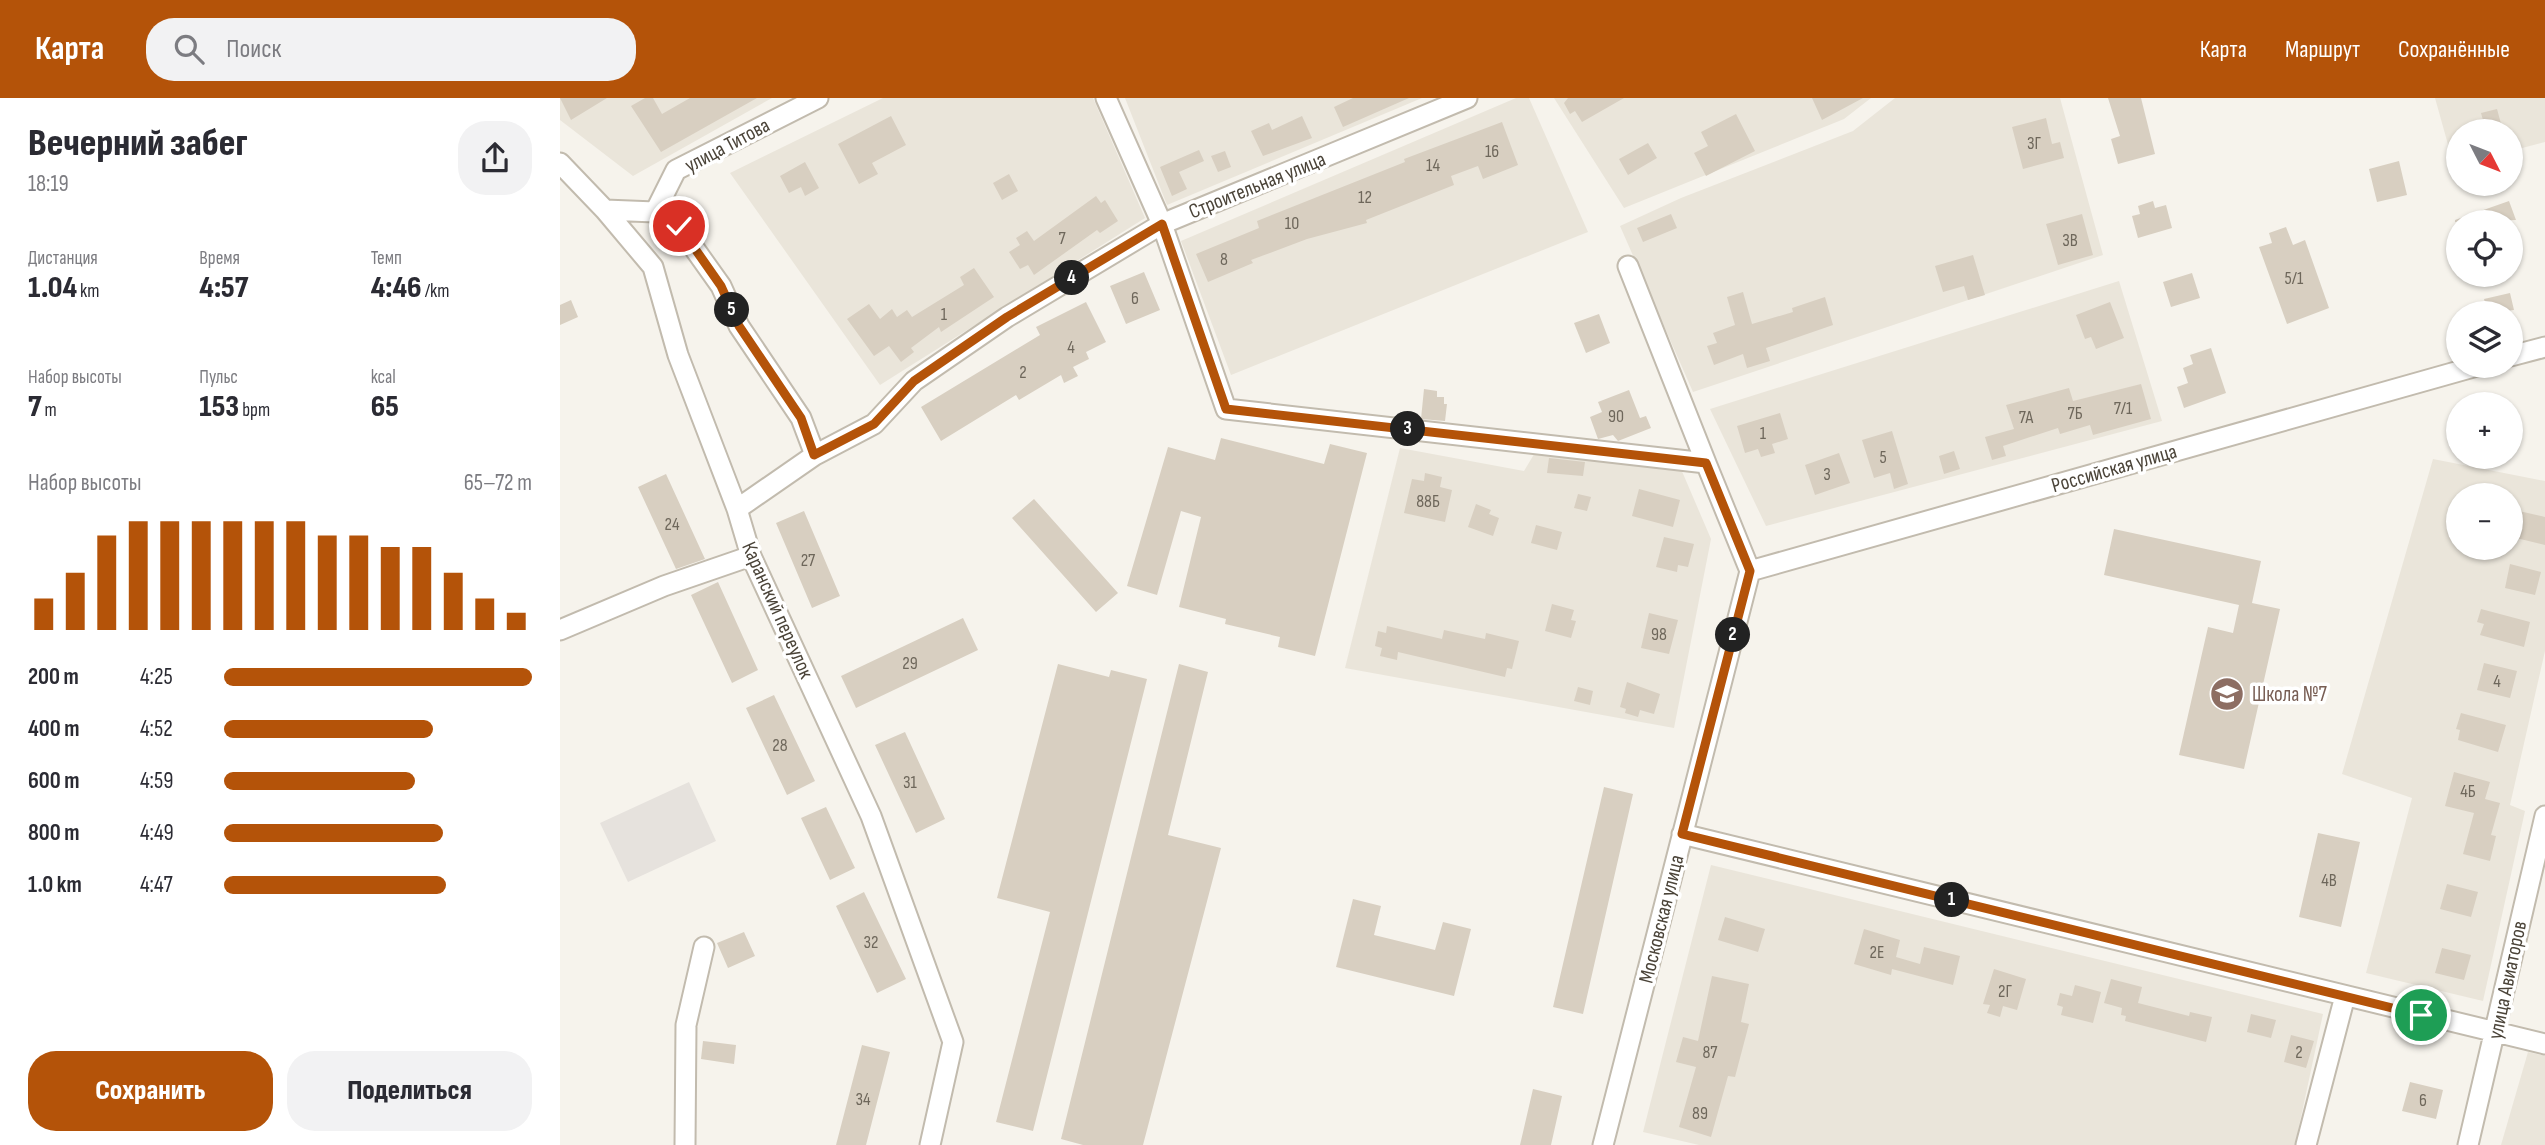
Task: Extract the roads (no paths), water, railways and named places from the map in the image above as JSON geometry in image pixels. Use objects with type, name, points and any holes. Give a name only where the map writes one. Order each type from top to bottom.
[{"type":"street","name":"улица Титова","points":[[655,212],[676,170],[818,98]]},
{"type":"street","points":[[1106,98],[1162,224],[1226,409],[1706,463]]},
{"type":"street","name":"Строительная улица","points":[[814,455],[874,424],[914,381],[1007,317],[1162,224],[1467,98]]},
{"type":"street","points":[[560,163],[605,210],[655,212],[679,226],[721,286],[739,326],[801,418],[814,455],[737,509]]},
{"type":"street","name":"Каранский переулок","points":[[605,210],[653,267],[678,355],[737,509],[751,556],[870,817],[953,1042],[930,1145]]},
{"type":"street","points":[[1628,266],[1750,571]]},
{"type":"street","points":[[2523,353],[2545,347]]},
{"type":"street","name":"Российская улица","points":[[1750,571],[2446,375]]},
{"type":"street","points":[[560,630],[664,586],[751,556]]},
{"type":"street","name":"Московская улица","points":[[1603,1145],[1750,571]]},
{"type":"street","name":"улица Авиаторов","points":[[2468,1145],[2545,816]]},
{"type":"street","points":[[1682,834],[2545,1044]]},
{"type":"street","points":[[685,1145],[686,1025],[704,947]]},
{"type":"street","points":[[2306,1145],[2345,996]]},
{"type":"place","name":"Школа №7","points":[[2227,694]]}]
